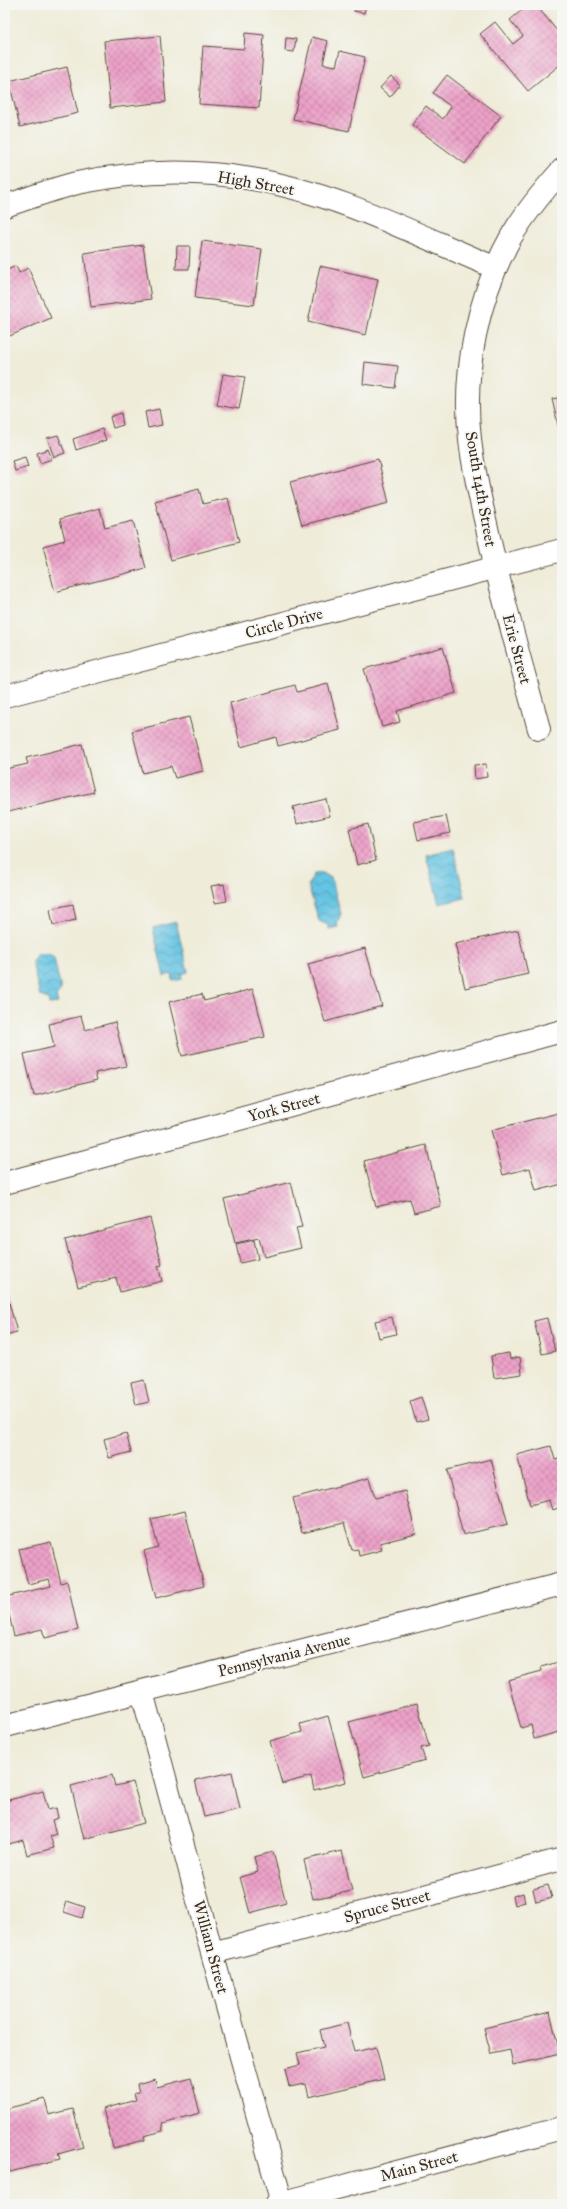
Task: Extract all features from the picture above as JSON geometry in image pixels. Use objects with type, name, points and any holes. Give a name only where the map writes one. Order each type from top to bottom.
[{"type":"street","name":"South 14th Street","points":[[495,568],[474,471],[469,437],[469,380],[478,323],[496,268],[512,237],[537,198],[562,170]]},
{"type":"street","name":"High Street","points":[[5,206],[77,183],[140,174],[188,173],[252,179],[314,194],[496,268]]},
{"type":"street","name":"Circle Drive","points":[[5,696],[562,550]]},
{"type":"street","name":"Erie Street","points":[[495,568],[540,729]]},
{"type":"street","name":"York Street","points":[[5,1183],[562,1031]]},
{"type":"street","name":"Pennsylvania Avenue","points":[[5,1726],[562,1584]]},
{"type":"street","name":"William Street","points":[[142,1692],[279,2203]]},
{"type":"street","name":"Spruce Street","points":[[212,1953],[562,1859]]},
{"type":"street","name":"Main Street","points":[[279,2203],[562,2128]]},
{"type":"water","points":[[453,848],[465,898],[439,904],[426,855]]},
{"type":"water","points":[[323,873],[331,878],[341,914],[337,923],[338,927],[329,929],[328,925],[319,921],[308,885],[314,874]]},
{"type":"water","points":[[176,922],[188,972],[181,974],[182,979],[173,981],[172,974],[164,976],[153,928]]},
{"type":"water","points":[[48,953],[54,958],[61,990],[56,997],[58,1003],[49,1004],[48,999],[40,996],[32,962],[36,955]]},
{"type":"building","points":[[355,5],[366,5],[364,13],[354,11]]},
{"type":"building","points":[[528,5],[536,5],[562,37],[562,63],[528,91],[480,34],[495,22],[513,44],[523,36],[510,20]]},
{"type":"building","points":[[245,33],[264,35],[259,108],[199,104],[203,46],[244,49]]},
{"type":"building","points":[[160,36],[166,102],[110,108],[104,41]]},
{"type":"building","points":[[312,37],[328,41],[323,64],[336,66],[340,51],[365,57],[349,131],[293,119]]},
{"type":"building","points":[[286,38],[296,39],[294,52],[285,51]]},
{"type":"building","points":[[67,67],[78,113],[20,127],[9,81]]},
{"type":"building","points":[[447,75],[501,116],[465,164],[412,125],[426,106],[443,119],[451,107],[433,93]]},
{"type":"building","points":[[391,76],[400,85],[390,97],[380,88]]},
{"type":"building","points":[[202,241],[262,249],[254,305],[195,298]]},
{"type":"building","points":[[143,245],[151,299],[91,307],[84,253]]},
{"type":"building","points":[[177,246],[190,246],[189,269],[176,269]]},
{"type":"building","points":[[16,266],[19,273],[28,268],[51,318],[5,338],[5,271]]},
{"type":"building","points":[[320,266],[378,279],[366,335],[308,322]]},
{"type":"building","points":[[365,362],[398,366],[395,388],[363,384]]},
{"type":"building","points":[[223,374],[245,377],[239,409],[217,405]]},
{"type":"building","points":[[562,397],[562,438],[561,438],[552,399]]},
{"type":"building","points":[[159,409],[162,425],[148,428],[145,412]]},
{"type":"building","points":[[121,413],[123,425],[113,428],[110,417]]},
{"type":"building","points":[[102,429],[106,440],[76,450],[73,439]]},
{"type":"building","points":[[58,435],[65,453],[54,457],[47,438]]},
{"type":"building","points":[[48,449],[52,459],[40,463],[37,453]]},
{"type":"building","points":[[25,457],[28,467],[15,471],[12,461]]},
{"type":"building","points":[[378,459],[389,503],[302,525],[290,482]]},
{"type":"building","points":[[199,489],[203,504],[228,498],[239,542],[171,560],[155,501]]},
{"type":"building","points":[[100,508],[105,528],[133,521],[146,568],[55,592],[43,546],[65,540],[60,519]]},
{"type":"building","points":[[5,591],[9,606],[5,607]]},
{"type":"building","points":[[443,647],[456,693],[397,711],[400,722],[382,727],[364,669]]},
{"type":"building","points":[[328,684],[340,730],[278,746],[276,737],[241,747],[230,703],[295,685],[297,692]]},
{"type":"building","points":[[189,717],[203,771],[175,778],[171,766],[143,773],[132,731]]},
{"type":"building","points":[[82,744],[94,792],[8,812],[5,800],[5,769],[28,764],[26,758]]},
{"type":"building","points":[[486,764],[487,777],[475,779],[474,765]]},
{"type":"building","points":[[326,799],[330,816],[297,824],[293,807]]},
{"type":"building","points":[[446,816],[450,833],[418,840],[414,822]]},
{"type":"building","points":[[368,824],[376,860],[357,865],[349,829]]},
{"type":"building","points":[[224,884],[227,901],[215,903],[211,886]]},
{"type":"building","points":[[73,904],[76,920],[53,925],[50,909]]},
{"type":"building","points":[[518,930],[528,974],[465,988],[455,944]]},
{"type":"building","points":[[365,948],[382,1006],[325,1022],[308,964]]},
{"type":"building","points":[[253,989],[265,1037],[182,1056],[169,1002],[202,994],[204,1001]]},
{"type":"building","points":[[81,1016],[85,1030],[115,1022],[126,1066],[95,1073],[97,1080],[34,1096],[24,1054],[54,1047],[49,1024]]},
{"type":"building","points":[[558,1113],[562,1126],[562,1184],[536,1191],[530,1168],[503,1175],[491,1130]]},
{"type":"building","points":[[426,1145],[441,1206],[414,1213],[410,1199],[376,1207],[364,1161]]},
{"type":"building","points":[[291,1182],[302,1227],[296,1228],[301,1248],[264,1257],[259,1238],[235,1243],[224,1199]]},
{"type":"building","points":[[150,1218],[162,1265],[158,1266],[162,1281],[120,1292],[116,1278],[78,1287],[65,1240]]},
{"type":"building","points":[[254,1240],[258,1259],[240,1263],[236,1244]]},
{"type":"building","points":[[5,1288],[17,1332],[5,1335]]},
{"type":"building","points":[[392,1317],[396,1334],[379,1338],[375,1321]]},
{"type":"building","points":[[547,1318],[555,1351],[542,1354],[534,1321]]},
{"type":"building","points":[[509,1353],[510,1359],[520,1357],[522,1374],[494,1378],[491,1356]]},
{"type":"building","points":[[144,1380],[149,1402],[136,1405],[131,1383]]},
{"type":"building","points":[[421,1397],[428,1419],[416,1422],[410,1401]]},
{"type":"building","points":[[126,1433],[131,1452],[109,1458],[104,1439]]},
{"type":"building","points":[[551,1446],[555,1460],[562,1458],[562,1507],[552,1510],[549,1500],[530,1505],[517,1455]]},
{"type":"building","points":[[491,1459],[508,1524],[463,1535],[447,1470]]},
{"type":"building","points":[[369,1478],[375,1498],[405,1491],[416,1534],[380,1543],[382,1550],[359,1556],[358,1549],[352,1550],[344,1523],[302,1533],[293,1498]]},
{"type":"building","points":[[185,1511],[204,1586],[156,1598],[144,1551],[158,1547],[151,1519]]},
{"type":"building","points":[[51,1542],[61,1583],[67,1581],[78,1630],[45,1638],[42,1629],[14,1636],[5,1597],[51,1586],[49,1579],[28,1584],[19,1549]]},
{"type":"building","points":[[562,1661],[562,1731],[534,1739],[531,1725],[521,1728],[508,1680],[542,1671],[541,1667]]},
{"type":"building","points":[[417,1703],[429,1746],[421,1748],[425,1760],[364,1777],[349,1722]]},
{"type":"building","points":[[328,1716],[346,1782],[314,1790],[311,1776],[282,1784],[270,1741],[302,1732],[300,1724]]},
{"type":"building","points":[[232,1772],[240,1809],[204,1817],[195,1780]]},
{"type":"building","points":[[112,1775],[115,1786],[133,1782],[144,1823],[84,1839],[71,1786]]},
{"type":"building","points":[[43,1791],[48,1810],[56,1808],[58,1818],[52,1820],[56,1834],[50,1836],[54,1848],[27,1855],[23,1840],[5,1845],[5,1801]]},
{"type":"building","points":[[342,1851],[352,1891],[313,1899],[304,1860]]},
{"type":"building","points":[[273,1852],[286,1903],[250,1913],[240,1877],[258,1872],[254,1857]]},
{"type":"building","points":[[548,1885],[552,1898],[536,1902],[533,1889]]},
{"type":"building","points":[[523,1893],[525,1902],[515,1905],[513,1896]]},
{"type":"building","points":[[67,1901],[85,1907],[82,1918],[64,1912]]},
{"type":"building","points":[[550,2012],[560,2054],[513,2065],[510,2050],[491,2054],[484,2028]]},
{"type":"building","points":[[347,2023],[354,2052],[376,2047],[384,2079],[309,2097],[306,2084],[289,2087],[285,2069],[300,2065],[297,2053],[324,2047],[320,2030]]},
{"type":"building","points":[[191,2078],[200,2113],[162,2123],[163,2131],[144,2136],[145,2140],[113,2148],[103,2109],[136,2100],[134,2093],[139,2092],[137,2084],[155,2079],[157,2087]]},
{"type":"building","points":[[45,2099],[49,2115],[73,2109],[83,2147],[58,2154],[60,2159],[10,2172],[5,2153],[5,2109]]}]
